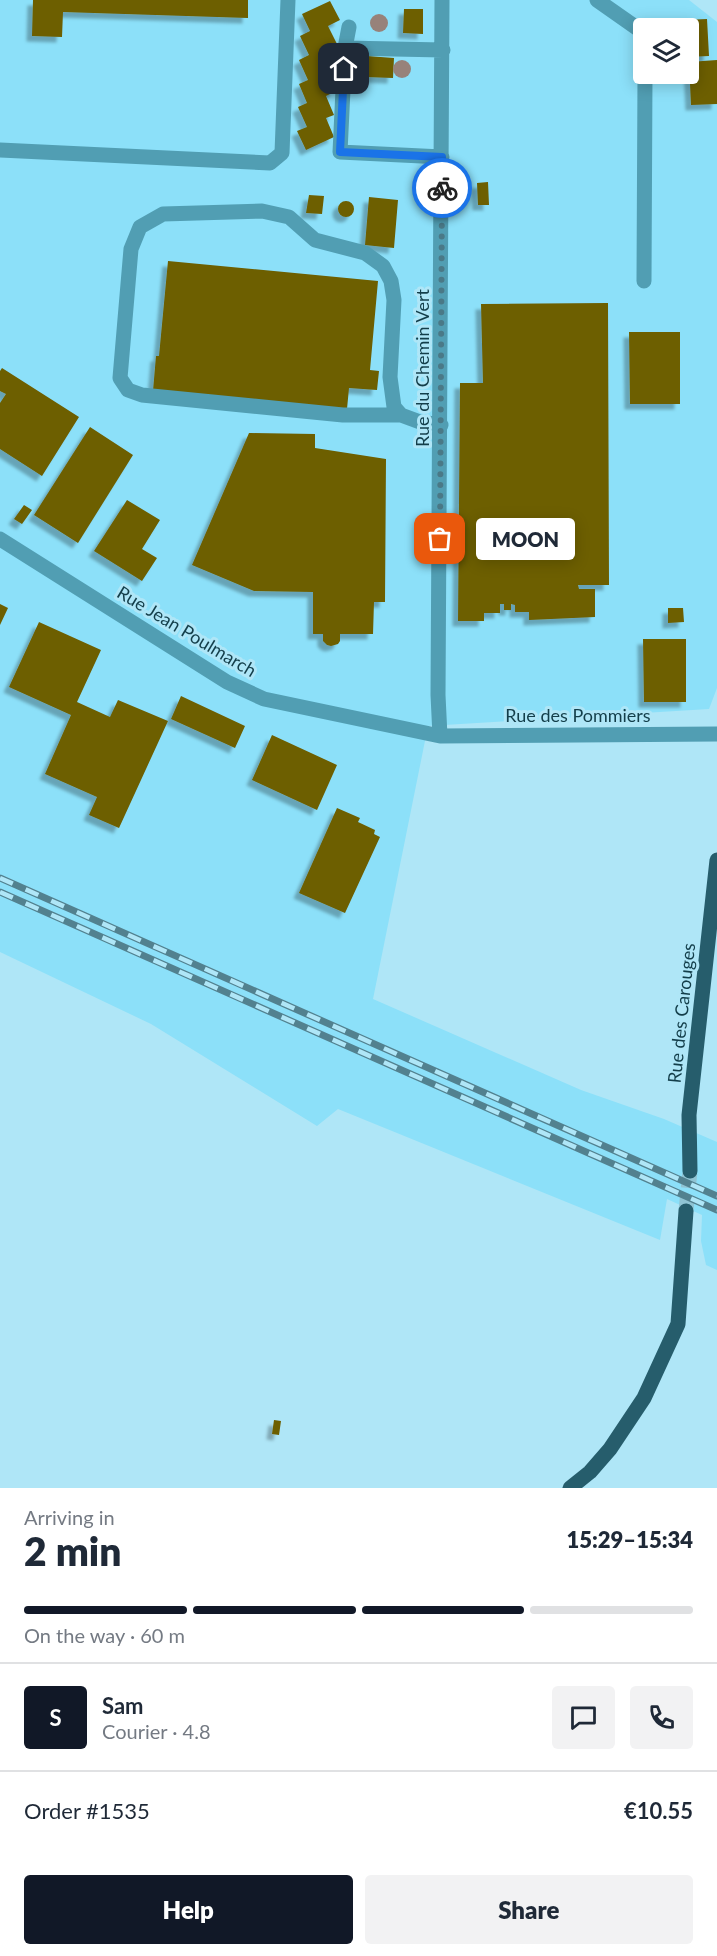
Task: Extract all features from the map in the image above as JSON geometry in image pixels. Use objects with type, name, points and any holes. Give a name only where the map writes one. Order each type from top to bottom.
[{"type":"main road","name":"Rue des Carouges","points":[[690,1171],[689,1115],[717,860]]},
{"type":"main road","points":[[570,1488],[590,1472],[610,1449],[644,1398],[678,1324],[686,1211]]},
{"type":"street","points":[[0,150],[270,163],[282,153],[288,0]]},
{"type":"street","name":"Rue du Chemin Vert","points":[[440,736],[438,695],[442,0]]},
{"type":"street","points":[[597,0],[633,25]]},
{"type":"street","points":[[349,27],[345,48],[340,152],[442,157]]},
{"type":"street","points":[[345,48],[443,50]]},
{"type":"street","points":[[644,281],[645,84]]},
{"type":"street","points":[[401,415],[394,407],[390,377],[394,300],[391,281],[383,266],[365,253],[315,240],[289,217],[261,211],[163,214],[140,227],[131,249],[120,378],[128,390],[142,395],[343,415],[401,415],[420,422],[441,425]]},
{"type":"street","name":"Rue Jean Poulmarch","points":[[0,539],[227,682],[264,699],[440,736]]},
{"type":"street","name":"Rue des Pommiers","points":[[440,736],[717,734]]},
{"type":"shaded area","points":[[0,0],[689,0],[717,22],[717,688],[709,709],[428,726],[373,999],[581,1090],[664,1119],[717,1142],[717,1270],[706,1265],[701,1241],[702,1215],[667,1199],[660,1240],[338,1109],[317,1126],[151,1024],[0,952]]},
{"type":"building","points":[[33,0],[248,0],[248,18],[63,12],[62,37],[32,36]]},
{"type":"building","points":[[330,1],[340,20],[328,26],[337,44],[327,49],[336,68],[327,72],[336,91],[326,96],[334,115],[326,118],[334,137],[306,150],[297,131],[307,127],[298,107],[307,103],[299,84],[308,80],[299,60],[309,55],[300,36],[310,31],[302,14]]},
{"type":"building","points":[[404,9],[423,9],[423,34],[403,33]]},
{"type":"building","points":[[699,19],[707,19],[709,56],[699,56]]},
{"type":"building","points":[[367,56],[394,58],[393,78],[366,77],[367,69],[358,58],[367,58]]},
{"type":"building","points":[[717,60],[717,104],[691,105],[690,84],[699,84],[699,61]]},
{"type":"building","points":[[488,182],[489,205],[478,205],[477,183]]},
{"type":"building","points":[[309,195],[324,196],[322,214],[306,213]]},
{"type":"building","points":[[369,197],[398,200],[394,248],[365,245]]},
{"type":"building","points":[[343,201],[349,201],[354,209],[352,215],[343,217],[338,212],[338,206]]},
{"type":"building","points":[[168,261],[378,281],[370,370],[379,371],[377,390],[349,388],[347,409],[153,391],[156,356],[159,356]]},
{"type":"building","points":[[608,303],[609,585],[578,585],[579,589],[595,589],[595,617],[529,620],[529,612],[515,612],[515,605],[511,604],[511,610],[504,610],[504,604],[500,604],[500,613],[484,613],[484,621],[458,621],[460,383],[483,383],[481,304]]},
{"type":"building","points":[[629,332],[680,332],[680,404],[630,404]]},
{"type":"building","points":[[2,368],[79,417],[42,476],[0,449],[0,403],[6,394],[0,391]]},
{"type":"building","points":[[90,427],[133,455],[78,543],[34,515]]},
{"type":"building","points":[[249,433],[315,434],[315,448],[386,459],[385,602],[374,602],[373,634],[340,634],[338,644],[327,645],[323,641],[323,634],[313,634],[313,592],[254,591],[192,565]]},
{"type":"building","points":[[127,500],[160,520],[142,549],[157,558],[142,581],[94,551]]},
{"type":"building","points":[[24,505],[32,510],[22,524],[14,519]]},
{"type":"building","points":[[0,604],[8,608],[0,625]]},
{"type":"building","points":[[668,608],[683,608],[684,622],[668,623]]},
{"type":"building","points":[[39,622],[101,650],[77,702],[110,717],[118,700],[168,721],[119,828],[89,815],[97,797],[45,774],[71,715],[9,687]]},
{"type":"building","points":[[643,639],[686,639],[686,702],[644,702]]},
{"type":"building","points":[[181,696],[245,726],[235,748],[171,719]]},
{"type":"building","points":[[272,735],[337,765],[317,810],[252,780]]},
{"type":"building","points":[[337,808],[360,818],[358,822],[375,830],[374,834],[380,837],[345,913],[299,893]]},
{"type":"building","points":[[274,1420],[281,1421],[279,1435],[272,1434]]},
{"type":"tunnel","points":[[686,1211],[690,1171]]},
{"type":"railway","points":[[0,878],[717,1196]]},
{"type":"railway","points":[[0,892],[717,1210]]},
{"type":"way so far","points":[[440,539],[442,188]]},
{"type":"place","name":"MOON","points":[[440,539]]},
{"type":"route","points":[[344,69],[340,152],[442,157],[442,188]]}]
